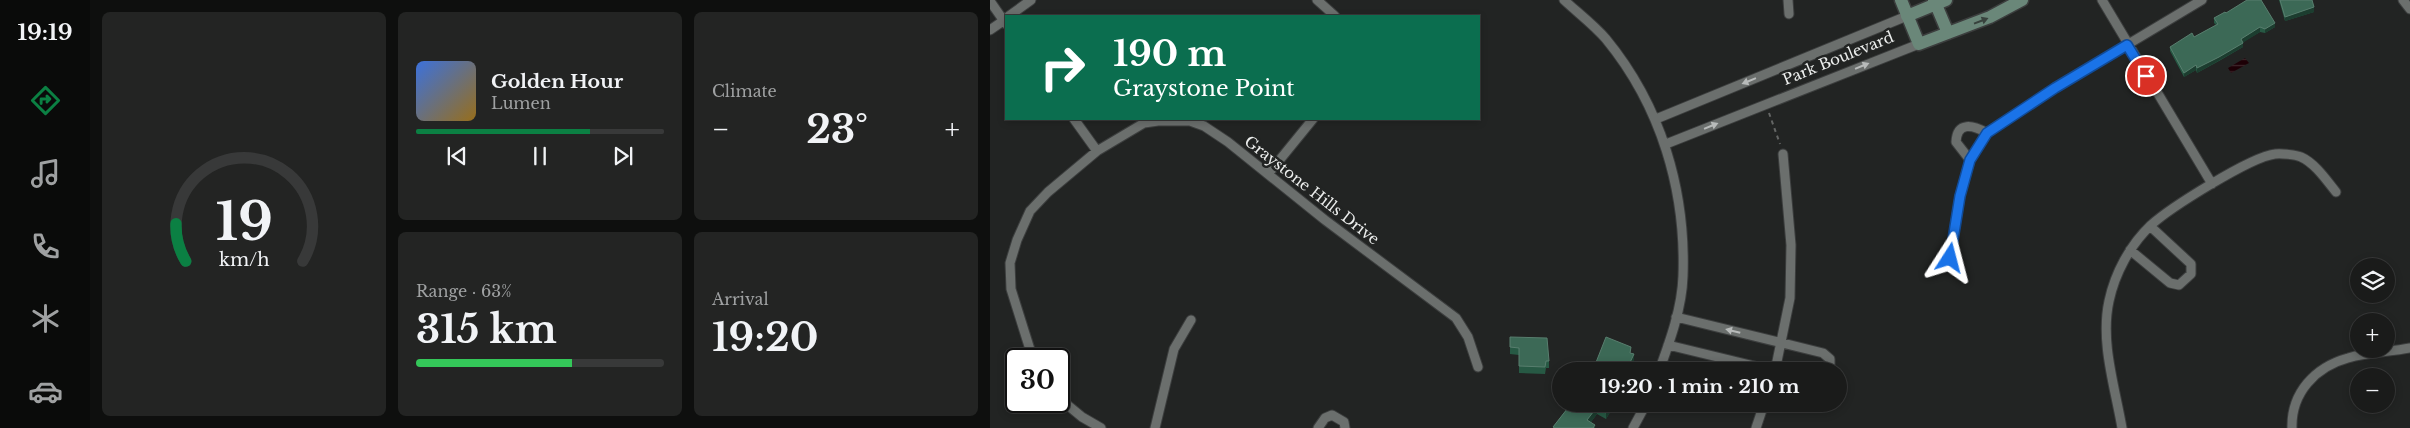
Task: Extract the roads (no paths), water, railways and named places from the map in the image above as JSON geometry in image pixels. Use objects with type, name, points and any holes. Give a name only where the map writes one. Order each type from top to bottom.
[{"type":"street","points":[[1012,15],[1031,0]]},
{"type":"street","points":[[1317,0],[1334,15]]},
{"type":"street","points":[[1564,0],[1605,38],[1632,76],[1656,119],[1666,144],[1680,208],[1683,277],[1676,318],[1663,362]]},
{"type":"street","points":[[1788,0],[1789,14]]},
{"type":"street","points":[[1900,0],[1919,44]]},
{"type":"street","name":"Park Boulevard","points":[[1666,144],[1990,17],[2022,0]]},
{"type":"street","points":[[2102,0],[2127,45],[2212,184]]},
{"type":"street","points":[[1950,258],[1960,196],[1970,160],[1987,133],[2055,88],[2202,0]]},
{"type":"street","points":[[2403,0],[2410,9]]},
{"type":"street","points":[[990,1],[1005,19]]},
{"type":"street","points":[[1938,1],[1948,33]]},
{"type":"street","name":"Park Boulevard","points":[[1656,119],[1907,16],[1938,1]]},
{"type":"street","points":[[990,30],[1005,21]]},
{"type":"street","points":[[1075,120],[1097,151]]},
{"type":"street","points":[[1269,173],[1312,120]]},
{"type":"street","name":"Graystone Hills Drive","points":[[1030,348],[1011,289],[1010,263],[1017,240],[1030,211],[1048,192],[1097,151],[1144,123],[1190,121],[1204,126],[1228,142],[1269,173],[1325,220],[1456,318],[1468,337],[1478,367]]},
{"type":"street","points":[[1970,160],[1956,142],[1958,130],[1969,126],[1987,133]]},
{"type":"street","points":[[1777,362],[1790,298],[1791,245],[1783,154]]},
{"type":"street","points":[[2122,428],[2106,338],[2109,300],[2123,260],[2150,226],[2170,210],[2212,184],[2254,161],[2275,154],[2301,157],[2320,173],[2336,192]]},
{"type":"street","points":[[2130,250],[2170,283],[2179,285],[2188,278],[2191,274],[2191,264],[2150,226]]},
{"type":"street","points":[[1676,318],[1823,353],[1830,359],[1830,362]]},
{"type":"street","points":[[1155,428],[1174,349],[1191,320]]},
{"type":"street","points":[[1668,345],[1738,362]]},
{"type":"street","points":[[2292,428],[2291,415],[2300,389],[2320,370],[2348,358],[2410,348]]},
{"type":"street","points":[[1070,407],[1082,417],[1101,428]]},
{"type":"street","points":[[1633,428],[1642,412]]},
{"type":"street","points":[[1756,428],[1761,412]]},
{"type":"street","points":[[1318,428],[1319,423],[1332,415],[1344,422],[1345,428]]}]
